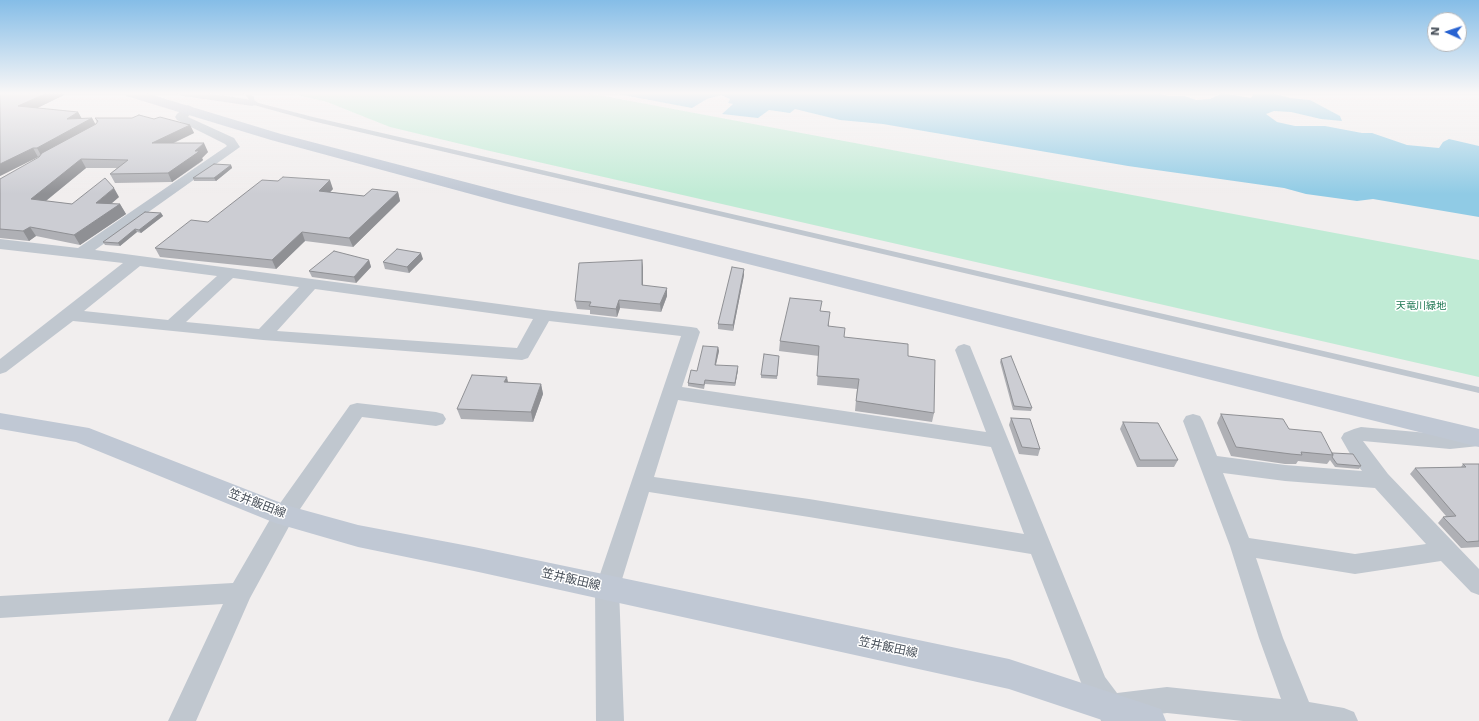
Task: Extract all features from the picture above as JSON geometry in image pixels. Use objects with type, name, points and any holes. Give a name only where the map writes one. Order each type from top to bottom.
[{"type":"street","points":[[81,253],[234,147],[230,141],[199,127]]},
{"type":"street","points":[[250,127],[276,137],[510,199],[1479,438]]},
{"type":"street","points":[[0,244],[312,283],[544,315],[691,332],[670,392],[607,588],[610,721]]},
{"type":"street","points":[[0,368],[136,261]]},
{"type":"street","points":[[173,325],[229,273]]},
{"type":"street","points":[[262,335],[312,283]]},
{"type":"street","points":[[68,315],[262,335],[522,354],[544,315]]},
{"type":"street","points":[[964,350],[1039,546],[1095,684],[1113,714],[1167,700],[1300,714],[1344,721]]},
{"type":"street","points":[[670,392],[999,441]]},
{"type":"street","points":[[182,721],[240,593],[284,515],[357,410],[436,419]]},
{"type":"street","name":"笠井飯田線","points":[[0,421],[80,434],[284,515],[358,536],[474,559],[1009,674],[1113,714],[1149,721]]},
{"type":"street","points":[[1193,422],[1241,546],[1271,638],[1300,714]]},
{"type":"street","points":[[1479,438],[1450,442],[1361,434],[1352,438],[1360,454],[1381,480],[1479,585]]},
{"type":"street","points":[[1209,463],[1285,472],[1381,480]]},
{"type":"street","points":[[641,483],[809,508],[1039,546]]},
{"type":"street","points":[[1241,546],[1355,564],[1446,551]]},
{"type":"street","points":[[0,607],[240,593]]},
{"type":"lane","points":[[344,127],[1479,390]]},
{"type":"green space","name":"天竜川緑地","points":[[390,127],[768,127],[1479,260],[1479,377],[490,151]]},
{"type":"water","points":[[898,127],[1328,127],[1362,133],[1372,133],[1407,145],[1439,148],[1443,142],[1449,139],[1479,146],[1479,217],[1373,199],[1357,201],[1306,194],[1284,188],[1128,166]]},
{"type":"building","points":[[0,127],[76,127],[37,148],[33,148],[0,164]]},
{"type":"building","points":[[91,127],[187,127],[152,143],[204,143],[195,151],[199,151],[197,153],[168,173],[110,174],[128,160],[81,159],[31,199],[72,204],[105,178],[114,188],[96,203],[120,204],[74,235],[30,227],[23,231],[0,229],[0,179],[39,157],[42,153]]},
{"type":"building","points":[[214,164],[231,165],[214,178],[193,178]]},
{"type":"building","points":[[283,177],[330,180],[319,191],[364,196],[372,189],[398,192],[349,238],[302,232],[272,260],[155,248],[191,220],[208,222],[262,180],[278,181]]},
{"type":"building","points":[[145,212],[161,213],[139,230],[135,229],[118,243],[103,242]]},
{"type":"building","points":[[397,249],[421,253],[407,267],[383,262]]},
{"type":"building","points":[[334,251],[369,260],[354,277],[309,271]]},
{"type":"building","points":[[642,260],[642,285],[667,288],[660,304],[619,300],[616,309],[589,306],[591,302],[575,301],[579,263]]},
{"type":"building","points":[[732,267],[744,269],[733,325],[718,324]]},
{"type":"building","points":[[790,298],[822,301],[820,311],[830,312],[828,326],[845,328],[844,337],[908,344],[908,356],[935,360],[934,413],[856,401],[859,379],[817,376],[819,346],[780,341]]},
{"type":"building","points":[[703,346],[718,347],[715,365],[738,366],[735,383],[705,380],[704,385],[688,383],[691,370],[697,371]]},
{"type":"building","points":[[764,354],[779,356],[777,376],[761,375]]},
{"type":"building","points":[[1011,356],[1032,408],[1014,406],[1001,359]]},
{"type":"building","points":[[472,375],[507,377],[504,382],[541,384],[531,412],[457,409]]},
{"type":"building","points":[[1221,414],[1283,419],[1289,429],[1321,432],[1333,455],[1301,452],[1302,455],[1236,447]]},
{"type":"building","points":[[1011,418],[1030,419],[1040,449],[1022,447]]},
{"type":"building","points":[[1123,422],[1158,423],[1178,460],[1140,460]]},
{"type":"building","points":[[1332,453],[1353,454],[1361,466],[1337,464],[1332,457]]},
{"type":"building","points":[[1463,464],[1479,464],[1479,541],[1467,542],[1443,517],[1456,516],[1415,468],[1466,467]]}]
